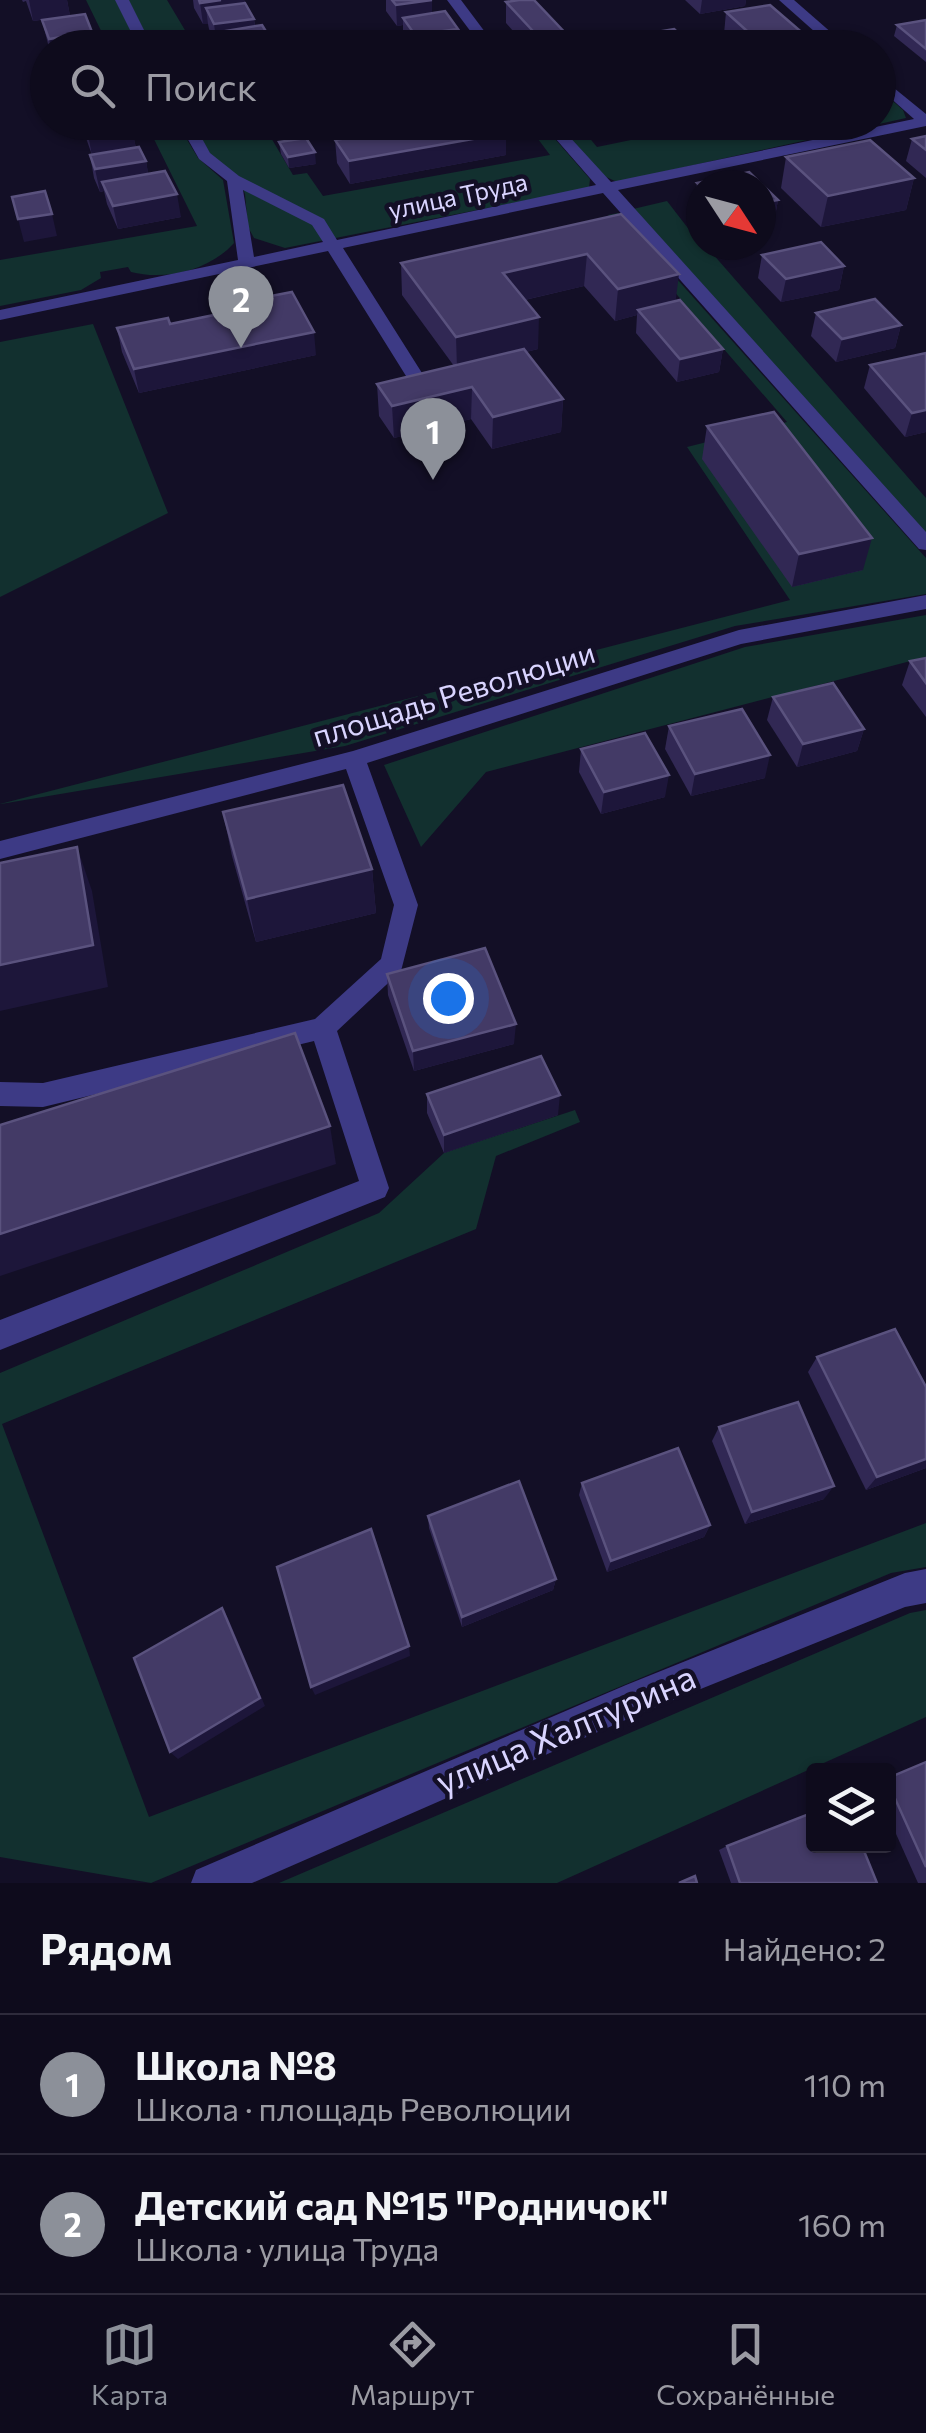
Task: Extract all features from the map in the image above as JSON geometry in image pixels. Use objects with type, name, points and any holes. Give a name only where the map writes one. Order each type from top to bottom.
[{"type":"street","points":[[122,0],[137,30]]},
{"type":"street","points":[[454,0],[476,30]]},
{"type":"street","points":[[786,0],[821,30]]},
{"type":"street","points":[[896,95],[925,122]]},
{"type":"street","name":"улица Труда","points":[[896,128],[925,122]]},
{"type":"street","points":[[195,140],[204,156],[234,179],[318,222],[425,392]]},
{"type":"street","points":[[564,140],[926,544]]},
{"type":"street","name":"улица Труда","points":[[0,315],[841,140]]},
{"type":"street","points":[[234,179],[246,266]]},
{"type":"street","name":"площадь Революции","points":[[0,850],[354,759],[739,637],[926,602]]},
{"type":"street","points":[[0,1094],[43,1095],[323,1028],[392,964],[406,905],[354,759]]},
{"type":"street","points":[[0,1335],[375,1188],[323,1028]]},
{"type":"street","name":"улица Халтурина","points":[[209,1883],[638,1697],[905,1590],[926,1586]]},
{"type":"green space","points":[[86,0],[116,0],[131,30],[101,30]]},
{"type":"green space","points":[[128,0],[167,0],[185,30],[143,30]]},
{"type":"green space","points":[[896,104],[903,110],[906,118],[896,120]]},
{"type":"green space","points":[[154,140],[187,140],[198,158],[223,180],[234,243],[213,260],[187,271],[158,275],[131,272],[128,267],[100,272],[101,278],[81,290],[0,306],[0,260],[197,226]]},
{"type":"green space","points":[[202,140],[272,140],[293,175],[307,173],[323,196],[550,155],[539,140],[556,140],[590,179],[589,188],[285,248],[254,238],[248,227],[245,194],[238,176],[210,154]]},
{"type":"green space","points":[[572,140],[591,140],[597,147],[631,140],[807,140],[617,182],[602,175]]},
{"type":"green space","points":[[667,201],[686,226],[686,260],[718,260],[926,498],[926,537],[633,209]]},
{"type":"green space","points":[[618,213],[926,558],[926,594],[735,626],[345,746],[0,804],[790,600],[687,447],[787,422],[608,215]]},
{"type":"green space","points":[[93,324],[168,513],[0,597],[0,342]]},
{"type":"green space","points":[[926,615],[926,657],[486,772],[421,847],[384,765],[745,647]]},
{"type":"green space","points":[[575,1110],[580,1122],[496,1156],[476,1229],[2,1424],[149,1817],[926,1523],[926,1567],[891,1573],[151,1883],[0,1857],[0,1373],[379,1213],[444,1153]]},
{"type":"green space","points":[[926,1610],[926,1717],[824,1763],[806,1763],[806,1771],[557,1883],[279,1883],[910,1613]]},
{"type":"building","points":[[392,0],[432,0],[396,5]]},
{"type":"building","points":[[534,0],[562,30],[532,30],[506,2]]},
{"type":"building","points":[[245,3],[254,19],[214,24],[206,8]]},
{"type":"building","points":[[770,5],[799,30],[746,30],[726,12]]},
{"type":"building","points":[[445,11],[458,29],[411,30],[403,18]]},
{"type":"building","points":[[85,14],[91,30],[46,30],[42,20]]},
{"type":"building","points":[[926,20],[926,49],[897,25]]},
{"type":"building","points":[[262,25],[265,30],[232,30]]},
{"type":"building","points":[[926,136],[926,150],[912,139]]},
{"type":"building","points":[[307,140],[315,152],[288,157],[279,142]]},
{"type":"building","points":[[335,140],[467,140],[349,161]]},
{"type":"building","points":[[870,140],[914,178],[828,196],[786,157]]},
{"type":"building","points":[[139,147],[146,161],[95,169],[90,155]]},
{"type":"building","points":[[165,171],[177,194],[113,206],[102,182]]},
{"type":"building","points":[[45,191],[52,214],[18,219],[12,197]]},
{"type":"building","points":[[621,214],[679,274],[618,289],[587,254],[503,273],[539,317],[456,337],[401,263]]},
{"type":"building","points":[[821,242],[844,266],[786,279],[767,260],[776,260],[776,252]]},
{"type":"building","points":[[292,292],[314,332],[134,369],[117,328],[168,318],[170,324],[238,310],[234,303]]},
{"type":"building","points":[[875,299],[901,325],[842,339],[816,313]]},
{"type":"building","points":[[680,300],[723,349],[680,359],[638,310]]},
{"type":"building","points":[[524,349],[563,399],[493,417],[472,387],[392,406],[377,384]]},
{"type":"building","points":[[926,353],[926,410],[912,413],[870,365]]},
{"type":"building","points":[[774,412],[872,538],[799,554],[707,426]]},
{"type":"building","points":[[926,658],[926,683],[910,661]]},
{"type":"building","points":[[833,683],[864,729],[803,744],[773,697]]},
{"type":"building","points":[[742,709],[770,755],[695,774],[669,726]]},
{"type":"building","points":[[645,733],[669,775],[604,792],[581,749]]},
{"type":"building","points":[[343,785],[372,869],[247,899],[223,812]]},
{"type":"building","points":[[77,847],[93,945],[0,965],[0,863]]},
{"type":"building","points":[[485,948],[516,1024],[413,1051],[387,974]]},
{"type":"building","points":[[295,1033],[330,1126],[0,1234],[0,1125]]},
{"type":"building","points":[[541,1056],[560,1095],[444,1135],[427,1094]]},
{"type":"building","points":[[895,1329],[926,1387],[926,1459],[877,1477],[817,1357]]},
{"type":"building","points":[[798,1402],[834,1486],[752,1512],[719,1427]]},
{"type":"building","points":[[678,1448],[710,1525],[611,1561],[582,1483]]},
{"type":"building","points":[[519,1481],[556,1579],[462,1617],[428,1516]]},
{"type":"building","points":[[371,1529],[409,1646],[311,1687],[277,1567]]},
{"type":"building","points":[[222,1608],[260,1698],[170,1752],[134,1658]]},
{"type":"building","points":[[926,1762],[926,1867],[896,1801],[896,1775]]},
{"type":"building","points":[[806,1815],[806,1853],[865,1853],[877,1883],[740,1883],[727,1846]]},
{"type":"building","points":[[695,1876],[697,1883],[679,1883]]},
{"type":"place","name":"Детский сад №15 \"Родничок\"","points":[[241,348]]},
{"type":"place","name":"Школа №8","points":[[433,480]]}]
